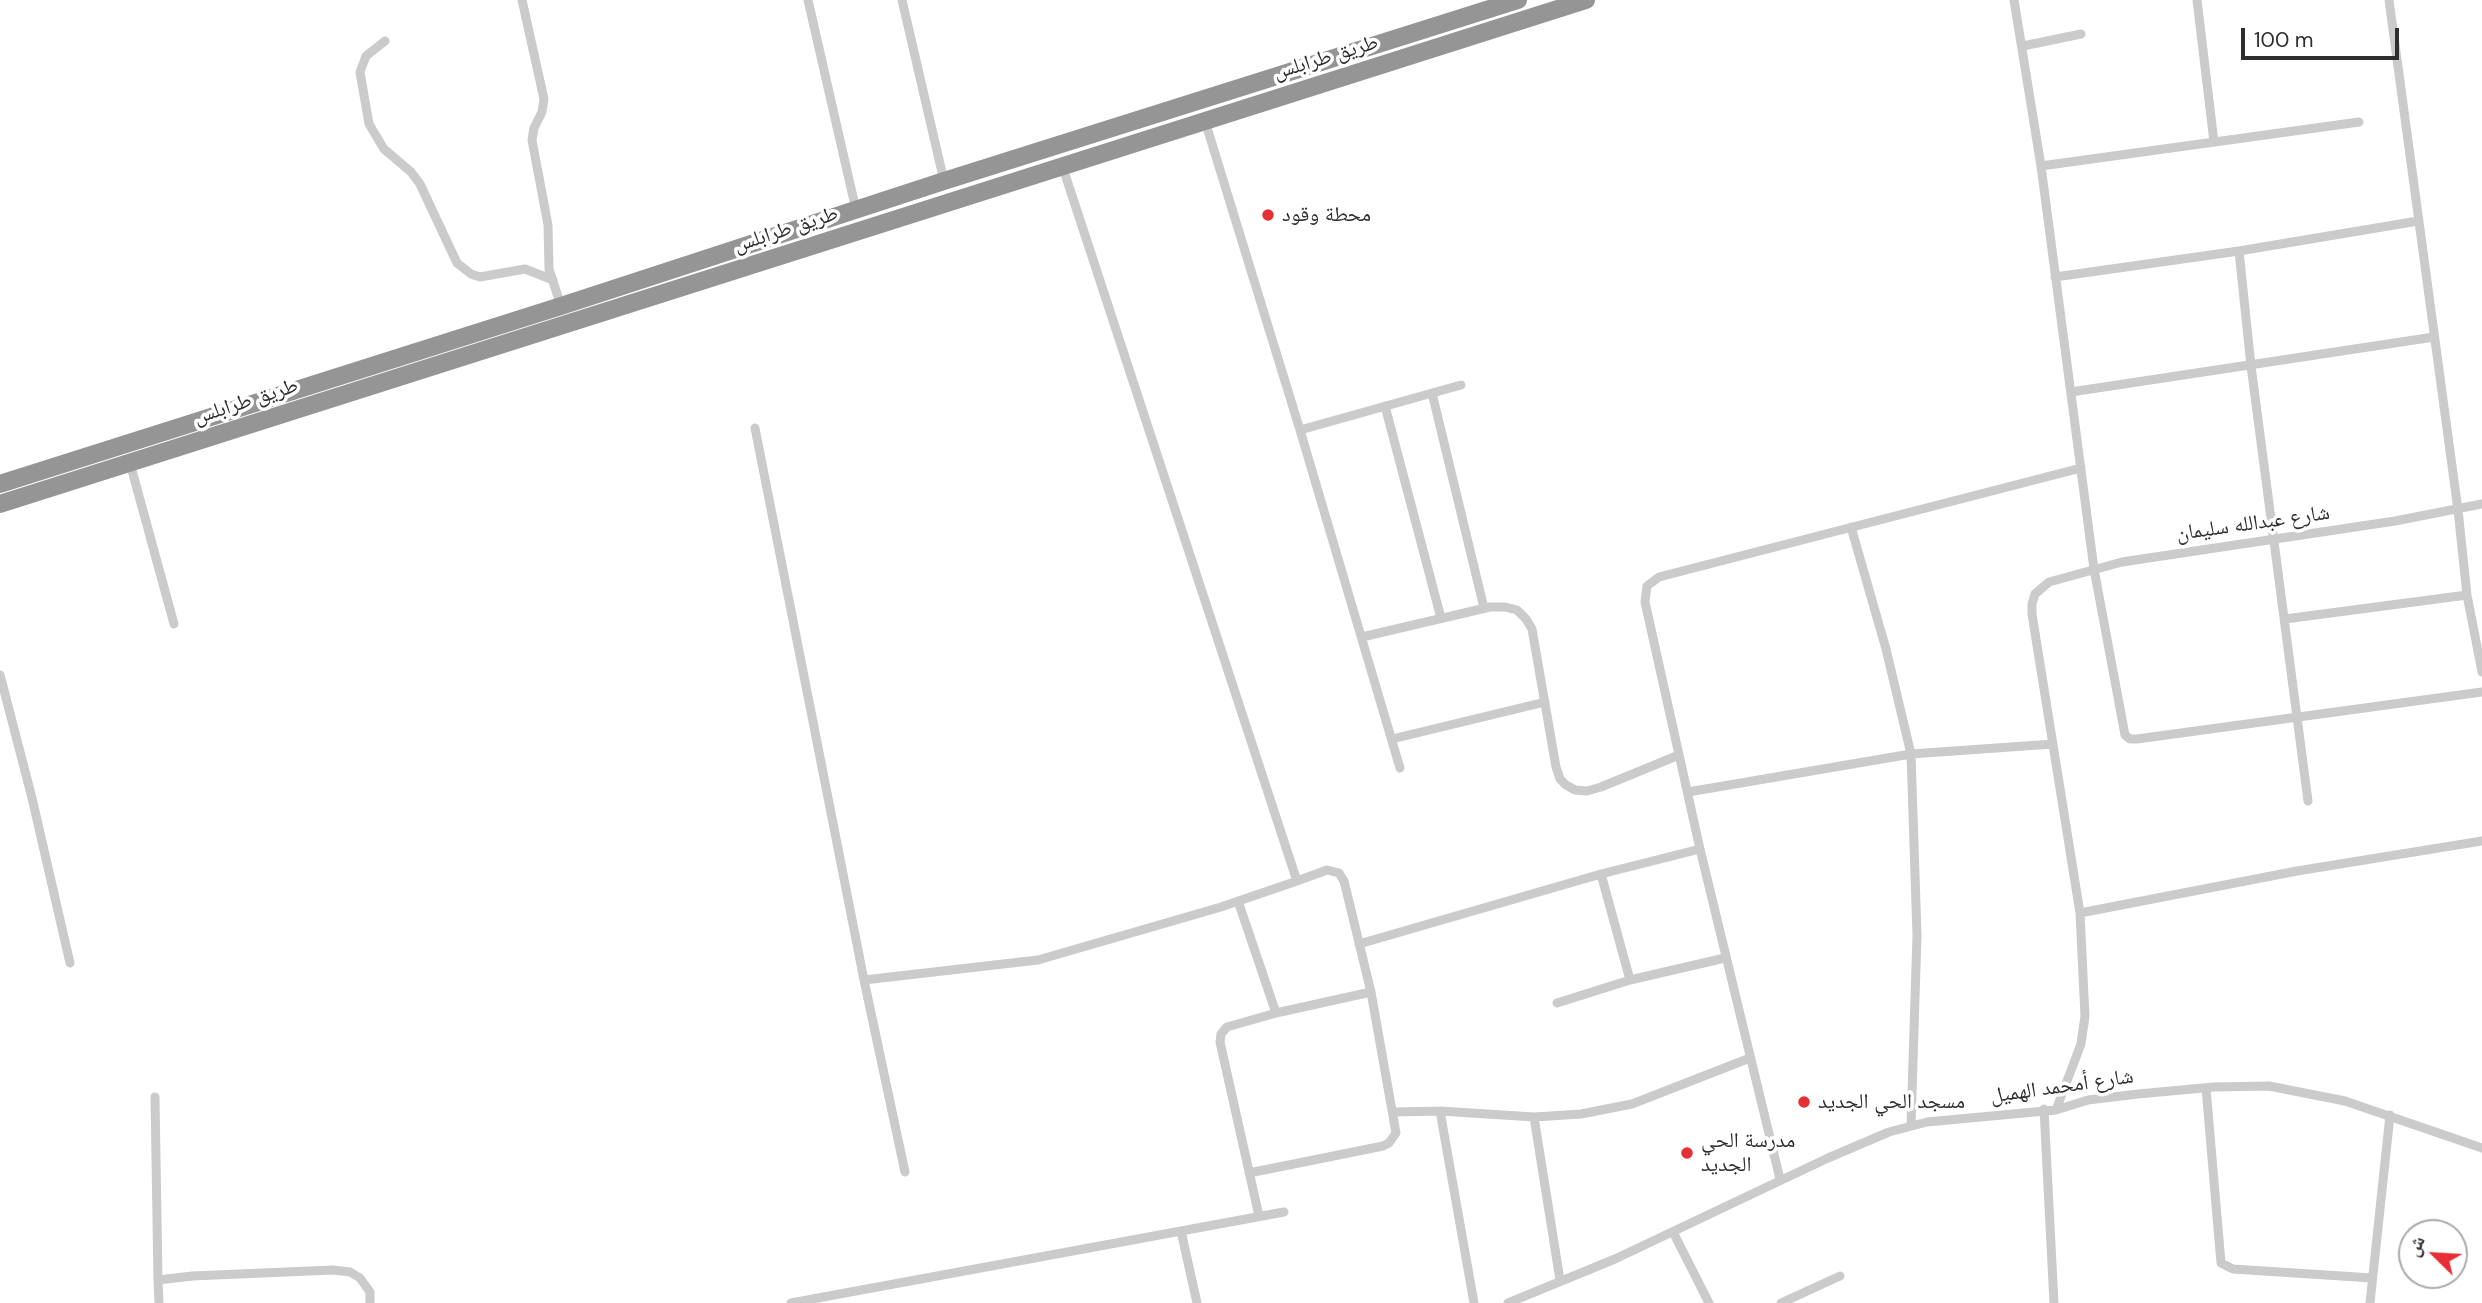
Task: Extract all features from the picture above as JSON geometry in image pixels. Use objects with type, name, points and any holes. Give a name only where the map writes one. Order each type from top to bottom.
[{"type":"highway","points":[[0,484],[1518,0]]},
{"type":"highway","name":"طريق طرابلس","points":[[0,504],[1586,0]]},
{"type":"street","points":[[522,0],[544,99],[532,140],[548,225],[548,260],[561,306]]},
{"type":"street","points":[[808,0],[856,210]]},
{"type":"street","points":[[902,0],[944,181]]},
{"type":"street","points":[[2014,0],[2041,166],[2094,569],[2122,729],[2127,737],[2137,739],[2482,691]]},
{"type":"street","points":[[2197,0],[2214,142]]},
{"type":"street","points":[[2389,0],[2458,510],[2467,595],[2482,672]]},
{"type":"street","points":[[2023,46],[2081,34]]},
{"type":"street","points":[[385,41],[366,56],[360,72],[369,124],[384,149],[416,177],[457,263],[471,274],[480,277],[525,269],[553,281]]},
{"type":"street","points":[[1205,121],[1400,768]]},
{"type":"street","points":[[2041,166],[2359,122]]},
{"type":"street","points":[[1062,165],[1297,881]]},
{"type":"street","points":[[2055,277],[2239,251],[2418,221]]},
{"type":"street","points":[[2239,251],[2251,366],[2308,801]]},
{"type":"street","points":[[2071,392],[2434,337]]},
{"type":"street","points":[[1300,430],[1461,385]]},
{"type":"street","points":[[1432,393],[1484,608]]},
{"type":"street","points":[[1385,406],[1441,618]]},
{"type":"street","points":[[755,428],[864,980],[905,1172]]},
{"type":"street","points":[[130,463],[174,624]]},
{"type":"street","points":[[1780,1179],[1700,849],[1645,602],[1647,586],[1659,577],[2081,468]]},
{"type":"street","name":"شارع عبدالله سليمان","points":[[2053,744],[2032,614],[2035,594],[2049,582],[2137,559],[2361,527],[2482,504]]},
{"type":"street","points":[[1851,527],[1886,649],[1912,754],[1917,935],[1911,1125]]},
{"type":"street","points":[[2285,619],[2467,595]]},
{"type":"street","points":[[1362,637],[1484,608],[1505,607],[1517,610],[1532,629],[1560,779],[1576,790],[1587,790],[1601,787],[1679,755]]},
{"type":"street","points":[[0,675],[33,798],[70,963]]},
{"type":"street","points":[[1392,739],[1545,702]]},
{"type":"street","points":[[1688,792],[1912,754],[2053,744],[2080,913],[2085,1016],[2081,1044],[2056,1110]]},
{"type":"street","points":[[2080,913],[2297,871],[2482,841]]},
{"type":"street","points":[[1359,944],[1601,874],[1700,849]]},
{"type":"street","points":[[864,980],[1038,960],[1334,870],[1342,876],[1371,992],[1396,1133],[1389,1143],[1383,1146],[1249,1173]]},
{"type":"street","points":[[1601,874],[1630,980]]},
{"type":"street","points":[[1238,901],[1276,1013]]},
{"type":"street","points":[[1558,1003],[1630,980],[1725,958]]},
{"type":"street","points":[[1259,1216],[1220,1038],[1227,1027],[1371,992]]},
{"type":"street","points":[[1394,1112],[1440,1111],[1534,1117],[1581,1114],[1632,1104],[1750,1058]]},
{"type":"street","name":"شارع أمحمد الهميل","points":[[1508,1303],[1615,1259],[1780,1179],[1878,1136],[1911,1125],[2044,1109],[2056,1110],[2088,1100],[2206,1087],[2269,1086],[2344,1101],[2482,1148]]},
{"type":"street","points":[[2206,1087],[2221,1264],[2233,1269],[2372,1278]]},
{"type":"street","points":[[155,1097],[159,1303]]},
{"type":"street","points":[[2044,1109],[2054,1303]]},
{"type":"street","points":[[1440,1111],[1474,1303]]},
{"type":"street","points":[[2370,1303],[2390,1115]]},
{"type":"street","points":[[1534,1117],[1560,1280]]},
{"type":"street","points":[[791,1303],[1284,1212]]},
{"type":"street","points":[[1181,1231],[1197,1303]]},
{"type":"street","points":[[1673,1231],[1709,1303]]},
{"type":"street","points":[[158,1280],[333,1270],[351,1272],[360,1278],[370,1292],[370,1303]]},
{"type":"street","points":[[1781,1303],[1840,1276]]},
{"type":"place","name":"محطة وقود","points":[[1268,215]]},
{"type":"place","name":"مسجد الحي الجديد","points":[[1804,1102]]},
{"type":"place","name":"مدرسة الحي الجديد","points":[[1687,1153]]}]
